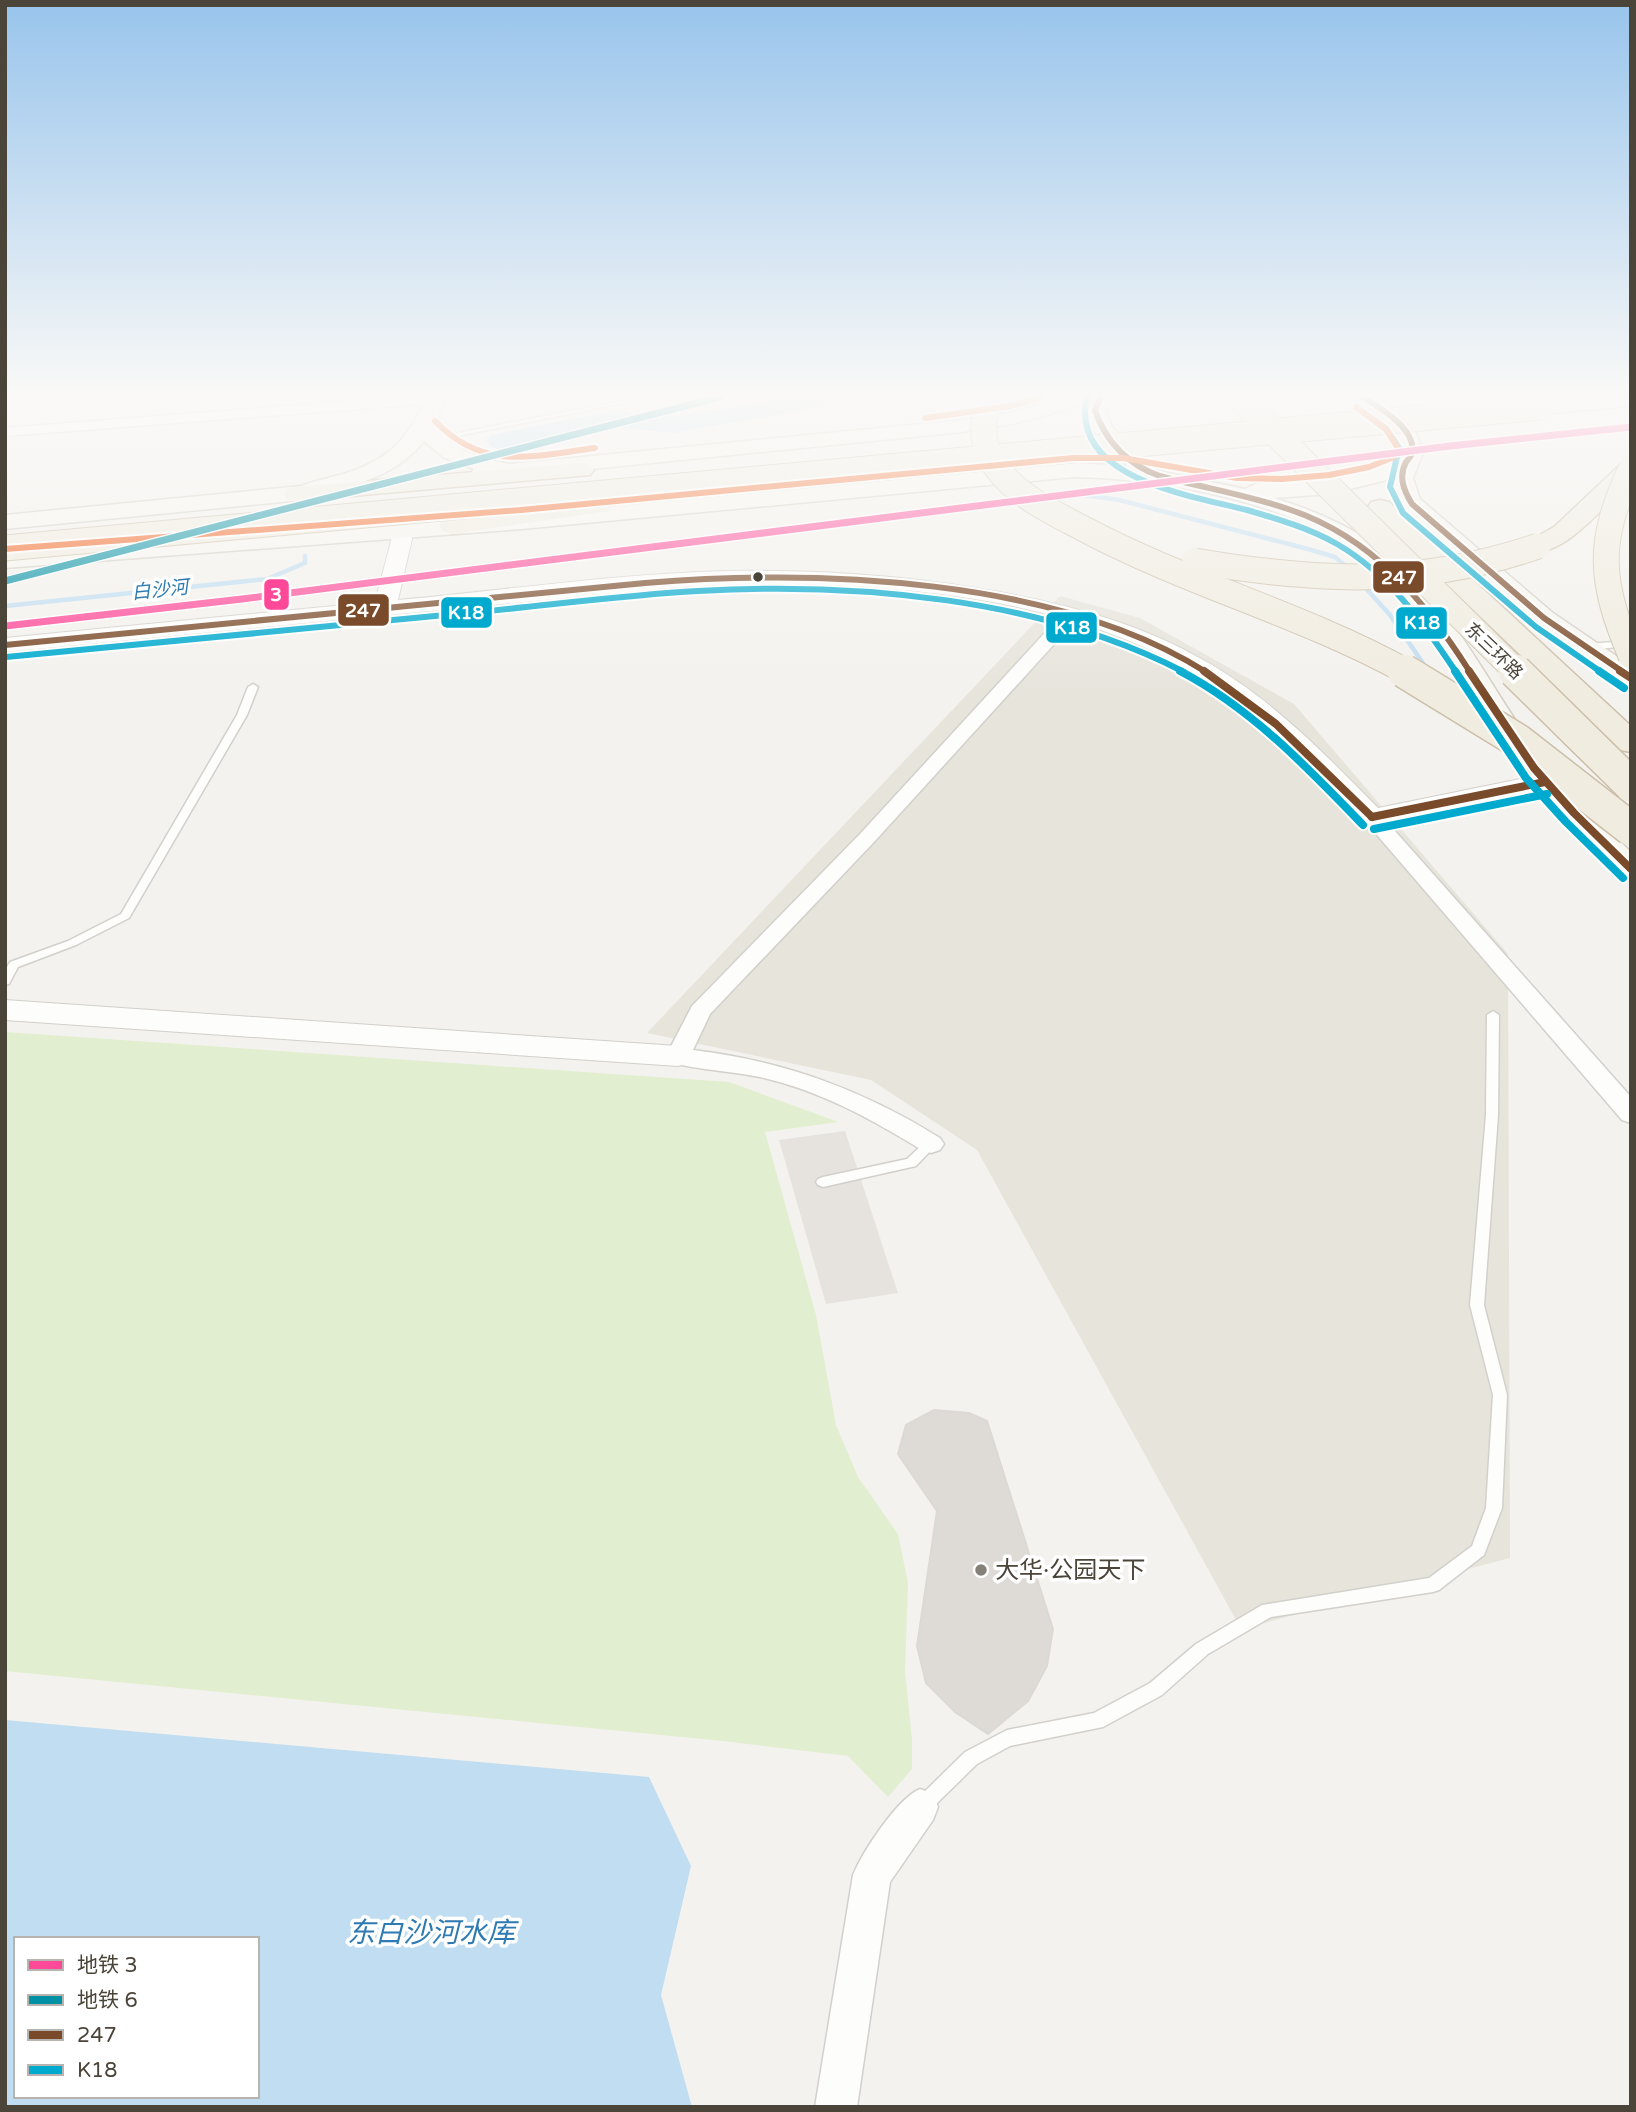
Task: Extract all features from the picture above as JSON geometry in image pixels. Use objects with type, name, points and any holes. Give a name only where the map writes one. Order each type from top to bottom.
[{"type":"highway","points":[[5,532],[422,496]]},
{"type":"highway","points":[[5,548],[534,496]]},
{"type":"highway","points":[[452,526],[600,506],[708,496]]},
{"type":"highway","points":[[1027,496],[1127,551],[1312,627],[1412,674],[1517,738],[1561,770],[1631,829]]},
{"type":"highway","name":"东三环路","points":[[1338,496],[1631,785]]},
{"type":"highway","name":"东三环路","points":[[1369,496],[1631,743]]},
{"type":"highway","points":[[1054,513],[1100,534],[1139,547],[1221,566],[1302,576],[1394,577],[1474,567],[1510,557],[1563,532],[1602,496]]},
{"type":"highway","points":[[1618,496],[1606,528],[1605,555],[1615,618],[1631,656]]},
{"type":"main road","points":[[5,522],[280,496]]},
{"type":"main road","points":[[5,561],[522,522],[803,496]]},
{"type":"main road","points":[[1231,496],[1323,524],[1347,536],[1383,562],[1444,635],[1545,782],[1631,869]]},
{"type":"main road","points":[[1405,496],[1495,578],[1585,647],[1631,678]]},
{"type":"street","points":[[385,607],[404,530]]},
{"type":"street","points":[[5,645],[385,607],[725,578],[831,580],[919,587],[1006,599],[1070,616],[1137,637],[1171,652],[1238,691],[1306,747],[1371,817],[1631,1114]]},
{"type":"street","points":[[678,1056],[700,1011],[867,838],[1070,616]]},
{"type":"street","points":[[1371,817],[1631,767]]},
{"type":"street","points":[[5,1010],[718,1060],[783,1075],[839,1094],[931,1144]]},
{"type":"street","points":[[836,2107],[872,1875],[920,1807]]},
{"type":"lane","points":[[1585,647],[1631,644]]},
{"type":"lane","points":[[5,981],[14,965],[72,943],[125,916],[242,715],[253,687]]},
{"type":"lane","points":[[920,1807],[971,1758],[1007,1738],[1097,1721],[1156,1689],[1202,1649],[1268,1610],[1433,1584],[1478,1550],[1494,1508],[1500,1395],[1476,1305],[1492,1115],[1493,1015]]},
{"type":"lane","points":[[823,1182],[911,1164],[931,1144]]},
{"type":"shaded area","name":"大华·公园天下","points":[[1060,596],[1140,618],[1294,704],[1508,954],[1510,1558],[1241,1629],[977,1150],[871,1080],[647,1033]]},
{"type":"shaded area","points":[[845,1131],[898,1293],[826,1304],[779,1140]]},
{"type":"green space","points":[[5,1032],[729,1082],[838,1122],[765,1132],[816,1315],[836,1425],[858,1477],[898,1534],[908,1583],[905,1671],[912,1769],[888,1797],[848,1756],[723,1741],[5,1671]]},
{"type":"water","name":"东白沙河水库","points":[[5,1720],[649,1777],[691,1866],[661,1995],[692,2107],[5,2107]]},
{"type":"building","name":"大华·公园天下","points":[[934,1410],[969,1413],[987,1421],[1053,1629],[1047,1666],[1028,1701],[988,1734],[955,1712],[926,1683],[917,1646],[937,1511],[898,1454],[906,1425]]},
{"type":"waterway","points":[[1086,496],[1119,500],[1308,549],[1335,557],[1350,570]]},
{"type":"waterway","name":"白沙河","points":[[5,606],[267,579],[305,563],[305,556]]},
{"type":"waterway","points":[[1362,584],[1390,615],[1429,672]]},
{"type":"metro line","name":"6","points":[[5,581],[337,496]]},
{"type":"metro line","name":"3","points":[[5,626],[242,599],[1059,496]]},
{"type":"transit line","points":[[5,549],[521,510],[674,496]]},
{"type":"transit line","name":"K18","points":[[1192,496],[1305,529],[1339,545],[1368,565],[1416,615],[1526,778],[1623,878]]},
{"type":"transit line","name":"247","points":[[1239,496],[1292,510],[1329,526],[1375,555],[1401,579],[1445,634],[1522,752],[1547,784],[1631,869]]},
{"type":"transit line","name":"K18","points":[[1393,496],[1403,513],[1536,627],[1624,688]]},
{"type":"transit line","name":"247","points":[[1407,496],[1412,504],[1544,618],[1631,678]]},
{"type":"transit line","name":"247","points":[[5,645],[697,579],[775,577],[891,583],[969,593],[1068,614],[1108,626],[1165,649],[1223,683],[1276,724],[1372,817]]},
{"type":"transit line","name":"K18","points":[[6,657],[700,591],[813,590],[926,599],[1000,611],[1100,636],[1188,674],[1216,692],[1268,733],[1363,825]]},
{"type":"transit line","name":"247","points":[[1372,817],[1545,782]]},
{"type":"transit line","name":"K18","points":[[1374,829],[1547,794]]},
{"type":"place","name":"大华·公园天下","points":[[981,1570]]}]
